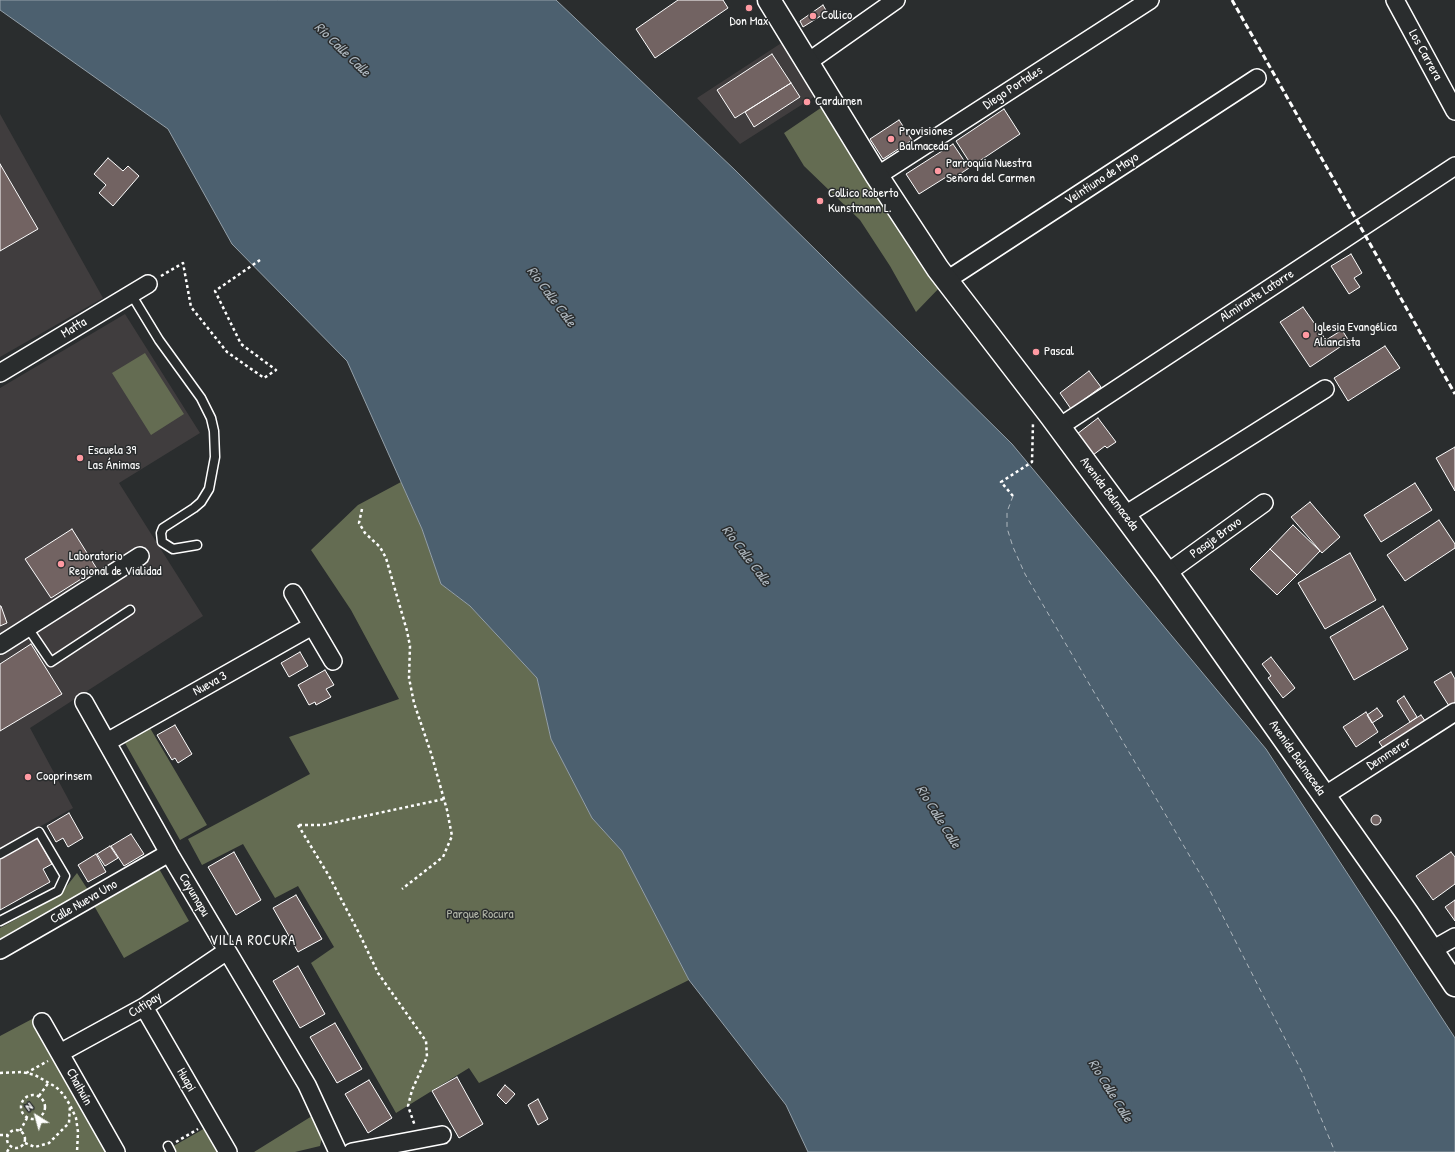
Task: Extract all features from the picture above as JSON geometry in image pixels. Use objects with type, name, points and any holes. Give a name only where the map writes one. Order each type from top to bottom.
[{"type":"main road","name":"Avenida Balmaceda","points":[[768,0],[808,62],[877,176],[947,280],[1059,427],[1167,573],[1432,950],[1455,985]]},
{"type":"street","name":"Diego Portales","points":[[877,176],[1150,0]]},
{"type":"street","name":"Los Carrera","points":[[1395,0],[1455,111]]},
{"type":"street","points":[[808,62],[887,3]]},
{"type":"street","name":"Veintiuno de Mayo","points":[[947,280],[1257,78]]},
{"type":"street","name":"Almirante Latorre","points":[[1059,427],[1455,166]]},
{"type":"street","name":"Matta","points":[[0,373],[148,284]]},
{"type":"street","points":[[1125,515],[1325,389]]},
{"type":"street","name":"Pasaje Bravo","points":[[1167,573],[1264,503]]},
{"type":"street","points":[[0,645],[140,556]]},
{"type":"street","points":[[293,593],[333,662]]},
{"type":"street","name":"Nueva 3","points":[[107,742],[312,626]]},
{"type":"street","name":"Cayumapu","points":[[84,702],[169,853],[307,1085],[338,1152]]},
{"type":"street","name":"Demmerer","points":[[1324,796],[1455,712]]},
{"type":"street","name":"Calle Nueva Uno","points":[[0,950],[169,853]]},
{"type":"street","points":[[1432,950],[1455,937]]},
{"type":"street","name":"Cutipay","points":[[60,1053],[144,1007],[227,951]]},
{"type":"street","name":"Huapi","points":[[144,1007],[228,1152]]},
{"type":"street","name":"Chaihuín","points":[[42,1022],[116,1152]]},
{"type":"street","points":[[352,1152],[442,1136]]},
{"type":"lane","points":[[131,294],[159,340],[201,398],[212,424],[216,444],[209,489],[201,502],[163,528],[161,533],[162,542],[173,549],[197,545]]},
{"type":"lane","points":[[28,628],[51,662],[130,610]]},
{"type":"lane","points":[[0,854],[39,832],[65,876],[58,891],[0,921]]},
{"type":"path","points":[[148,284],[183,263],[191,307],[227,352],[264,378],[276,370],[241,344],[215,291],[260,260]]},
{"type":"path","points":[[1013,496],[1001,482],[1032,462],[1033,424]]},
{"type":"path","points":[[362,509],[359,523],[365,533],[380,547],[386,558],[408,631],[410,646],[409,678],[414,703],[444,799],[452,836],[443,856],[402,889]]},
{"type":"path","points":[[420,1140],[408,1106],[412,1090],[427,1057],[426,1041],[378,974],[360,935],[329,876],[298,825],[323,825],[444,799]]},
{"type":"path","points":[[26,1073],[60,1053]]},
{"type":"path","points":[[0,1073],[26,1073],[35,1075],[48,1082],[63,1094],[76,1118],[78,1132],[77,1152]]},
{"type":"path","points":[[39,1096],[48,1082]]},
{"type":"path","points":[[28,1096],[39,1096],[44,1102],[43,1114],[37,1119],[26,1118],[20,1110],[22,1101],[28,1096]]},
{"type":"path","points":[[25,1144],[35,1147],[49,1143],[68,1123],[70,1105]]},
{"type":"path","points":[[20,1131],[26,1118]]},
{"type":"path","points":[[169,1149],[210,1122]]},
{"type":"path","points":[[10,1147],[7,1142],[8,1135],[12,1131],[20,1131],[25,1136],[25,1144]]},
{"type":"path","points":[[0,1135],[8,1135]]},
{"type":"path","points":[[10,1147],[19,1148],[25,1144]]},
{"type":"path","points":[[7,1152],[10,1147]]},
{"type":"shaded area","points":[[783,42],[817,95],[740,144],[697,98]]},
{"type":"shaded area","points":[[0,114],[103,298],[0,357]]},
{"type":"shaded area","points":[[125,314],[200,433],[119,483],[203,616],[30,728],[73,808],[0,849],[0,388]]},
{"type":"green space","points":[[828,103],[942,285],[916,312],[890,266],[860,220],[804,166],[784,133]]},
{"type":"green space","points":[[145,353],[184,414],[151,435],[112,373]]},
{"type":"green space","name":"Parque Rocura","points":[[401,482],[422,529],[441,584],[470,606],[537,678],[551,739],[592,818],[622,851],[689,980],[479,1083],[469,1068],[396,1113],[311,963],[334,947],[298,886],[275,898],[243,844],[202,865],[188,839],[310,774],[289,737],[399,699],[351,610],[311,550],[358,505]]},
{"type":"green space","points":[[150,728],[207,825],[180,840],[125,743]]},
{"type":"green space","points":[[158,867],[189,921],[124,958],[93,904]]},
{"type":"green space","points":[[77,873],[88,890],[0,939],[0,928],[59,896]]},
{"type":"green space","points":[[34,1018],[111,1152],[0,1152],[0,1036]]},
{"type":"green space","points":[[312,1116],[322,1137],[320,1146],[295,1152],[254,1152]]},
{"type":"green space","points":[[207,1127],[221,1152],[163,1152]]},
{"type":"water","name":"Río Calle Calle","points":[[0,0],[556,0],[735,170],[1012,444],[1266,749],[1455,1038],[1455,1152],[808,1152],[786,1105],[689,980],[622,851],[592,818],[551,739],[537,678],[470,606],[441,584],[422,529],[347,361],[232,244],[168,129],[0,10]]},
{"type":"building","points":[[678,0],[723,0],[728,8],[655,58],[636,29]]},
{"type":"building","name":"Collico","points":[[823,5],[827,12],[803,27],[800,21]]},
{"type":"building","points":[[772,54],[791,83],[735,118],[717,90]]},
{"type":"building","points":[[791,83],[800,97],[754,127],[745,112]]},
{"type":"building","points":[[1004,109],[1020,134],[972,166],[956,141]]},
{"type":"building","name":"Provisiones Balmaceda","points":[[899,120],[912,140],[883,159],[870,139]]},
{"type":"building","name":"Parroquia Nuestra Señora del Carmen","points":[[953,144],[969,168],[954,178],[951,174],[919,194],[906,174]]},
{"type":"building","points":[[108,158],[123,171],[128,166],[139,176],[113,206],[99,193],[106,185],[94,174]]},
{"type":"building","points":[[0,164],[38,229],[0,251]]},
{"type":"building","points":[[1351,254],[1362,273],[1354,278],[1360,287],[1349,294],[1331,266]]},
{"type":"building","name":"Iglesia Evangélica Aliancista","points":[[1303,307],[1326,340],[1342,330],[1349,341],[1310,367],[1280,322]]},
{"type":"building","points":[[1385,346],[1400,368],[1348,401],[1334,378]]},
{"type":"building","points":[[1089,371],[1101,387],[1071,409],[1060,393]]},
{"type":"building","points":[[1098,418],[1116,442],[1107,448],[1105,446],[1093,455],[1077,434]]},
{"type":"building","points":[[1455,447],[1455,491],[1436,458]]},
{"type":"building","points":[[1415,483],[1432,510],[1381,542],[1364,515]]},
{"type":"building","points":[[1310,502],[1340,537],[1322,553],[1291,517]]},
{"type":"building","points":[[1439,520],[1455,544],[1455,548],[1405,581],[1387,555]]},
{"type":"building","points":[[1293,525],[1320,551],[1297,575],[1270,549]]},
{"type":"building","name":"Laboratorio Regional de Vialidad","points":[[72,529],[97,569],[51,598],[25,559]]},
{"type":"building","points":[[1270,549],[1297,575],[1277,595],[1250,569]]},
{"type":"building","points":[[1350,553],[1376,600],[1325,629],[1298,583]]},
{"type":"building","points":[[0,606],[7,623],[0,626]]},
{"type":"building","points":[[1383,606],[1408,649],[1354,680],[1330,637]]},
{"type":"building","points":[[31,644],[62,694],[0,731],[0,664]]},
{"type":"building","points":[[300,652],[308,666],[289,677],[281,663]]},
{"type":"building","points":[[1271,657],[1295,688],[1283,698],[1268,678],[1271,676],[1262,664]]},
{"type":"building","points":[[325,670],[334,685],[326,689],[331,697],[316,705],[315,702],[309,705],[298,685]]},
{"type":"building","points":[[1451,672],[1455,679],[1455,703],[1449,706],[1434,682]]},
{"type":"building","points":[[1404,696],[1417,717],[1410,722],[1397,701]]},
{"type":"building","points":[[1377,708],[1383,716],[1372,723],[1367,715]]},
{"type":"building","points":[[1366,712],[1378,732],[1356,747],[1343,727]]},
{"type":"building","points":[[1421,715],[1428,725],[1386,752],[1379,742]]},
{"type":"building","points":[[175,725],[192,754],[178,763],[175,758],[172,760],[157,735]]},
{"type":"building","points":[[69,813],[83,838],[68,847],[63,838],[56,842],[47,826]]},
{"type":"building","points":[[1374,815],[1378,815],[1380,816],[1380,824],[1374,825],[1371,822],[1371,818]]},
{"type":"building","points":[[131,834],[144,854],[124,866],[111,846]]},
{"type":"building","points":[[37,837],[52,864],[43,869],[50,882],[0,910],[0,858]]},
{"type":"building","points":[[110,846],[118,858],[105,866],[97,854]]},
{"type":"building","points":[[234,852],[261,900],[236,915],[208,867]]},
{"type":"building","points":[[1451,852],[1455,857],[1455,884],[1433,900],[1416,876]]},
{"type":"building","points":[[96,854],[106,872],[88,882],[78,865]]},
{"type":"building","points":[[296,895],[322,939],[298,952],[273,908]]},
{"type":"building","points":[[1455,900],[1455,921],[1445,907]]},
{"type":"building","points":[[298,966],[325,1014],[300,1028],[273,981]]},
{"type":"building","points":[[335,1023],[362,1069],[337,1083],[310,1037]]},
{"type":"building","points":[[457,1077],[483,1124],[459,1138],[432,1091]]},
{"type":"building","points":[[369,1080],[392,1118],[368,1133],[345,1094]]},
{"type":"building","points":[[505,1085],[515,1094],[506,1104],[497,1095]]},
{"type":"building","points":[[538,1099],[548,1119],[538,1125],[528,1105]]},
{"type":"ferry route","points":[[1013,496],[1007,512],[1007,528],[1013,547],[1025,574],[1209,889],[1302,1072],[1335,1152]]},
{"type":"railway","points":[[1232,0],[1455,394]]},
{"type":"place","name":"Don Max","points":[[749,8]]},
{"type":"place","name":"Collico","points":[[813,16]]},
{"type":"place","name":"Cardumen","points":[[807,102]]},
{"type":"place","name":"Provisiones Balmaceda","points":[[891,139]]},
{"type":"place","name":"Parroquia Nuestra Señora del Carmen","points":[[938,171]]},
{"type":"place","name":"Collico Roberto Kunstmann L.","points":[[820,201]]},
{"type":"place","name":"Iglesia Evangélica Aliancista","points":[[1306,335]]},
{"type":"place","name":"Pascal","points":[[1036,352]]},
{"type":"place","name":"Escuela 39 Las Ánimas","points":[[80,458]]},
{"type":"place","name":"Laboratorio Regional de Vialidad","points":[[61,564]]},
{"type":"place","name":"Cooprinsem","points":[[28,777]]},
{"type":"district","name":"VILLA ROCURA","points":[[253,941]]}]
